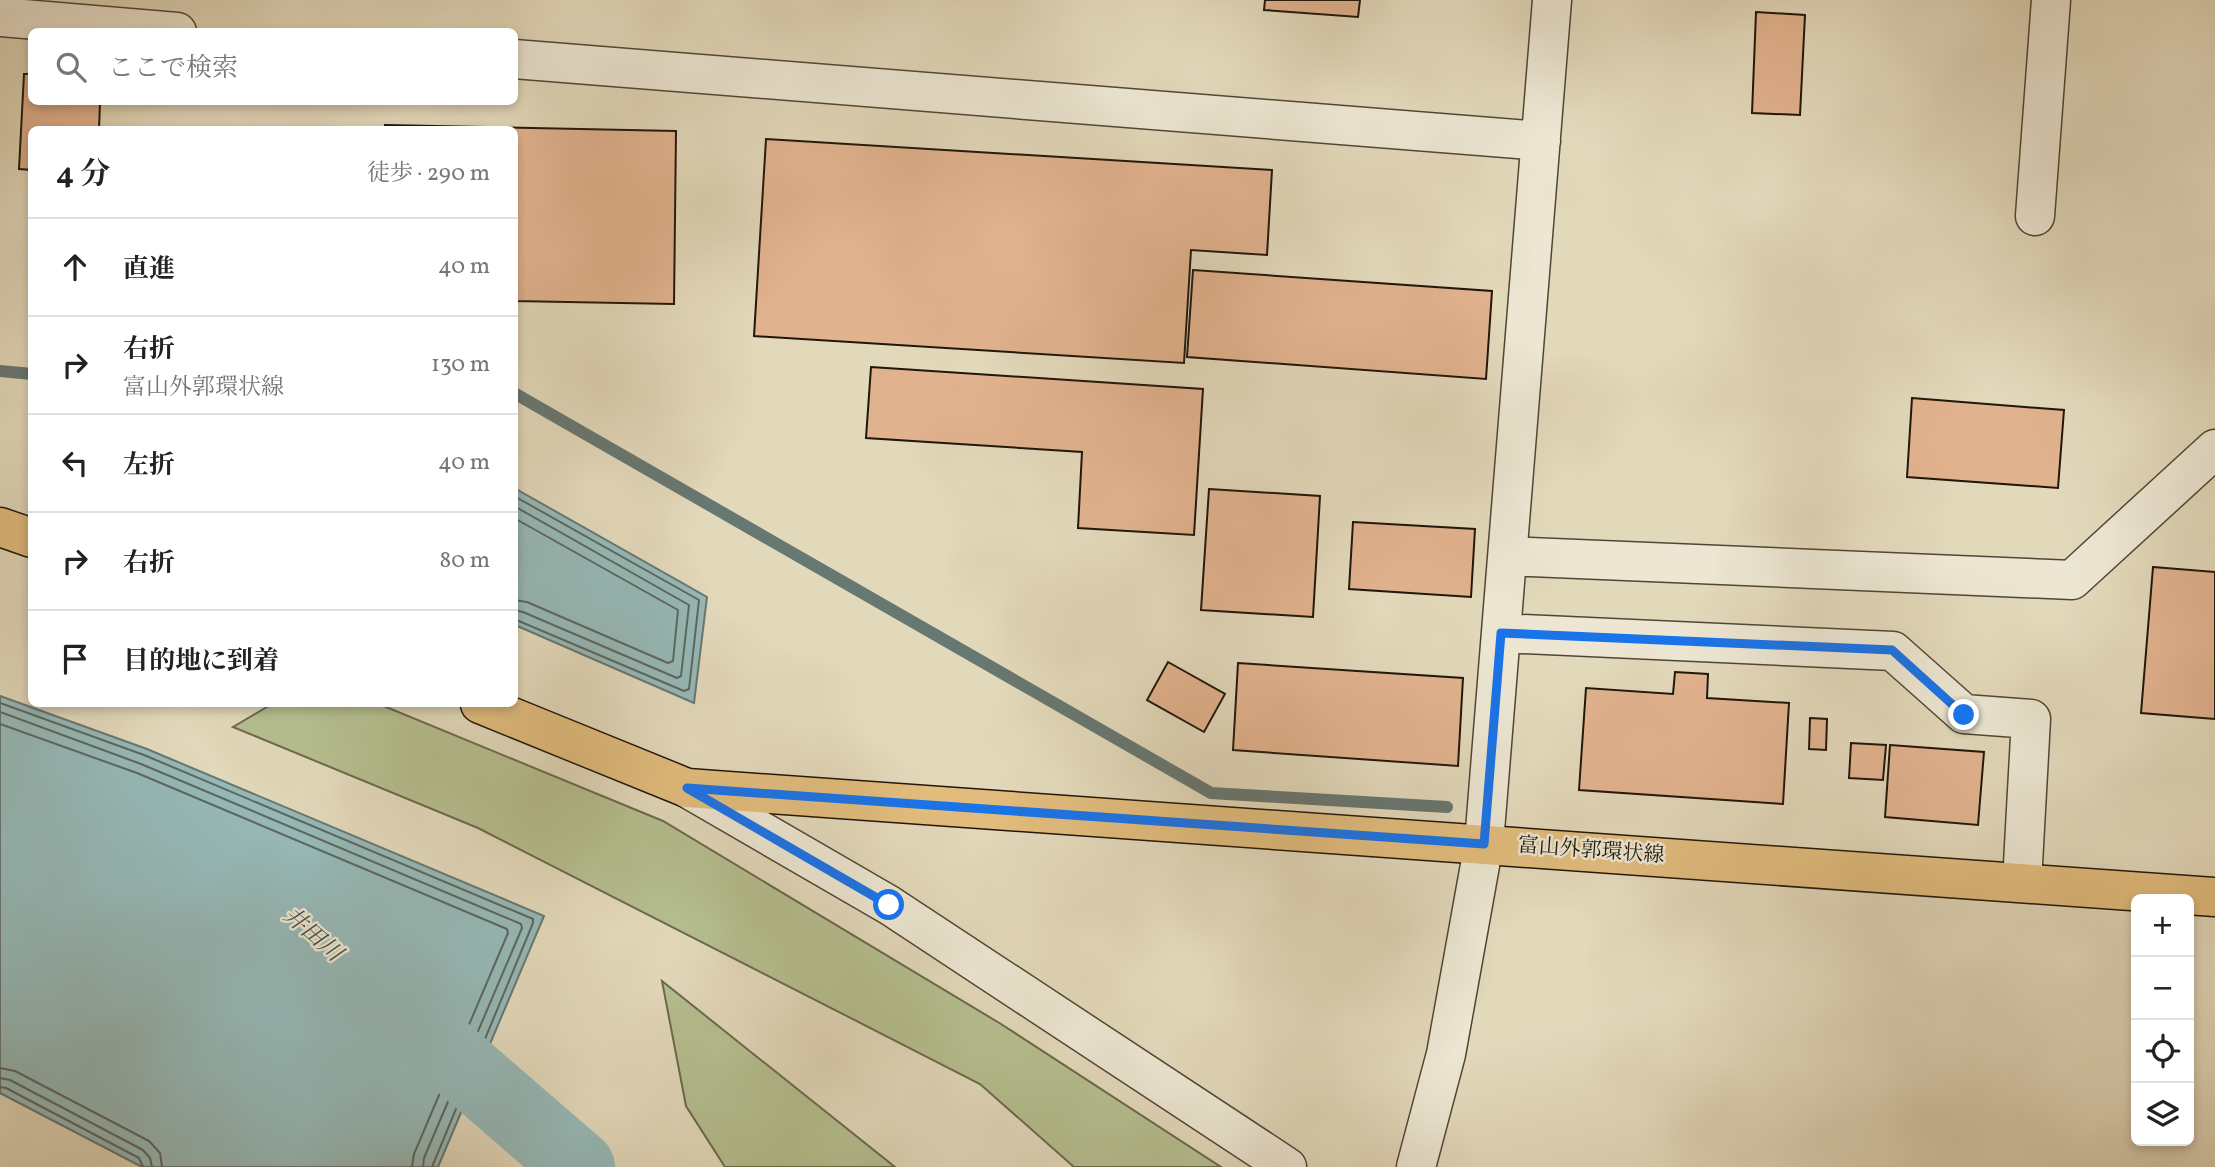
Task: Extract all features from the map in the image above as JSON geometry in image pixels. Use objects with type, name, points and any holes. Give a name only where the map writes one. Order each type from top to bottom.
[{"type":"main road","points":[[0,527],[28,537]]},
{"type":"main road","name":"富山外郭環状線","points":[[487,707],[687,788],[2215,897]]},
{"type":"street","points":[[1416,1167],[1446,1054],[1484,844],[1552,0]]},
{"type":"street","points":[[2035,216],[2051,0]]},
{"type":"street","points":[[0,17],[130,28]]},
{"type":"street","points":[[518,59],[1541,141]]},
{"type":"street","points":[[1507,556],[2072,580],[2215,449]]},
{"type":"street","points":[[1501,633],[1892,650],[1964,715],[2031,719],[2022,883]]},
{"type":"street","points":[[687,788],[889,905],[1287,1167]]},
{"type":"green space","points":[[267,707],[386,707],[663,821],[1001,1024],[1221,1167],[1074,1167],[980,1084],[478,828],[233,727]]},
{"type":"green space","points":[[662,981],[895,1167],[725,1167],[686,1106]]},
{"type":"water","points":[[518,490],[707,597],[694,703],[518,626]]},
{"type":"water","points":[[0,696],[147,749],[544,916],[438,1167],[142,1167],[0,1093]]},
{"type":"building","points":[[1265,0],[1360,0],[1358,17],[1264,10]]},
{"type":"building","points":[[1756,12],[1805,15],[1800,115],[1752,113]]},
{"type":"building","points":[[24,74],[28,74],[28,105],[100,105],[99,126],[28,126],[28,170],[19,169]]},
{"type":"building","points":[[518,128],[676,131],[674,304],[518,301]]},
{"type":"building","points":[[766,139],[1272,170],[1267,255],[1191,250],[1184,363],[754,336]]},
{"type":"building","points":[[1193,270],[1492,291],[1486,379],[1187,357]]},
{"type":"building","points":[[871,367],[1203,389],[1194,535],[1078,528],[1082,452],[866,438]]},
{"type":"building","points":[[1912,398],[2064,410],[2058,488],[1907,477]]},
{"type":"building","points":[[1209,489],[1320,496],[1313,617],[1201,610]]},
{"type":"building","points":[[1353,522],[1475,529],[1471,597],[1349,589]]},
{"type":"building","points":[[2153,567],[2215,572],[2215,719],[2141,713]]},
{"type":"building","points":[[1168,662],[1225,694],[1204,732],[1147,700]]},
{"type":"building","points":[[1238,663],[1463,678],[1458,766],[1233,750]]},
{"type":"building","points":[[1675,672],[1708,674],[1707,698],[1789,703],[1783,804],[1579,790],[1586,688],[1673,694]]},
{"type":"building","points":[[1810,718],[1827,719],[1826,750],[1809,749]]},
{"type":"building","points":[[1851,743],[1886,745],[1883,780],[1849,778]]},
{"type":"building","points":[[1890,745],[1984,752],[1978,825],[1885,817]]},
{"type":"waterway","points":[[0,371],[28,374]]},
{"type":"waterway","points":[[518,395],[1211,793],[1447,807]]},
{"type":"waterway","name":"井田川","points":[[400,1012],[579,1167]]},
{"type":"route","points":[[889,905],[687,788],[1484,844],[1501,633],[1892,650],[1964,715]]}]
